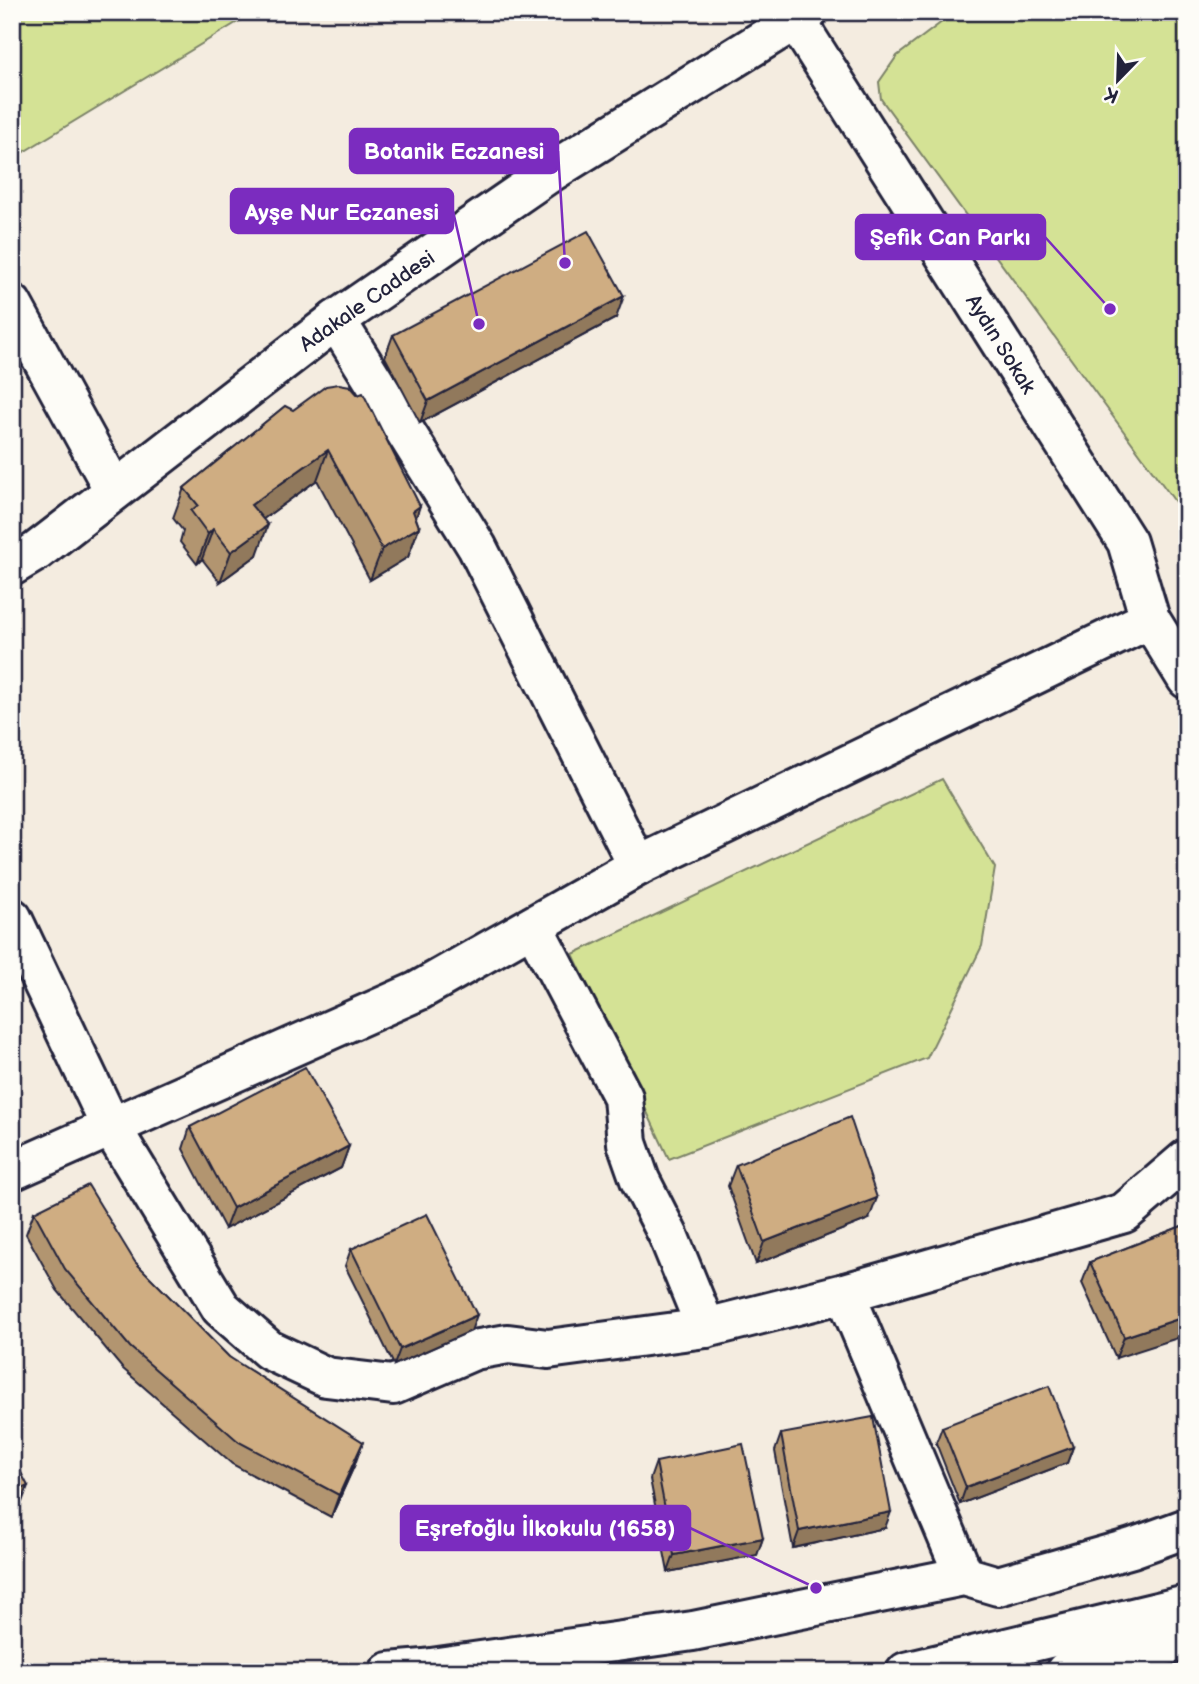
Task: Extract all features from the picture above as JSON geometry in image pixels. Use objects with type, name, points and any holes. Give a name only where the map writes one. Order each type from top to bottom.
[{"type":"main road","name":"Adakale Caddesi","points":[[12,565],[37,551],[336,320],[546,175],[788,18]]},
{"type":"main road","name":"Aydın Sokak","points":[[788,18],[1127,542],[1150,619],[1187,679]]},
{"type":"main road","points":[[12,304],[114,490]]},
{"type":"main road","points":[[336,320],[477,547],[638,866]]},
{"type":"main road","points":[[12,1171],[418,991],[638,866],[1150,619]]},
{"type":"main road","points":[[12,918],[111,1127],[221,1308],[269,1350],[326,1377],[393,1385],[474,1349],[508,1344],[548,1349],[706,1328],[845,1293],[1124,1213],[1187,1159]]},
{"type":"main road","points":[[533,926],[623,1097],[628,1143],[640,1180],[668,1235],[706,1328]]},
{"type":"main road","points":[[845,1293],[964,1576]]},
{"type":"main road","points":[[389,1672],[424,1670],[693,1631],[964,1576],[993,1561],[1138,1523],[1187,1506]]},
{"type":"main road","points":[[964,1576],[998,1586],[1132,1548],[1187,1528]]},
{"type":"main road","points":[[906,1672],[1187,1605]]},
{"type":"main road","points":[[1065,1672],[1187,1640]]},
{"type":"green space","points":[[12,12],[254,12],[12,159]]},
{"type":"green space","points":[[955,12],[1187,12],[1187,518],[881,99],[879,82],[897,56]]},
{"type":"green space","points":[[942,779],[995,868],[982,946],[927,1058],[669,1159],[573,954]]},
{"type":"building","points":[[588,231],[624,296],[428,401],[393,335]]},
{"type":"building","points":[[326,386],[350,386],[358,395],[363,393],[420,506],[413,511],[419,527],[382,549],[328,450],[251,505],[268,525],[231,552],[213,529],[208,534],[191,511],[198,505],[184,488],[285,406],[293,410]]},
{"type":"building","points":[[305,1067],[349,1146],[233,1208],[190,1127]]},
{"type":"building","points":[[850,1117],[877,1198],[764,1242],[736,1165]]},
{"type":"building","points":[[88,1185],[135,1262],[229,1357],[363,1442],[339,1495],[239,1442],[130,1347],[65,1269],[34,1212]]},
{"type":"building","points":[[427,1214],[477,1315],[400,1349],[351,1249]]},
{"type":"building","points":[[1187,1224],[1187,1316],[1124,1337],[1090,1262]]},
{"type":"building","points":[[1049,1386],[1073,1447],[966,1487],[942,1427]]},
{"type":"building","points":[[873,1417],[891,1512],[799,1531],[781,1434]]},
{"type":"building","points":[[743,1444],[763,1538],[674,1555],[656,1462]]},
{"type":"building","points":[[12,1455],[28,1486],[12,1493]]},
{"type":"place","name":"Botanik Eczanesi","points":[[565,263]]},
{"type":"place","name":"Şefik Can Parkı","points":[[1110,309]]},
{"type":"place","name":"Ayşe Nur Eczanesi","points":[[479,324]]},
{"type":"place","name":"Eşrefoğlu İlkokulu (1658)","points":[[816,1588]]}]
